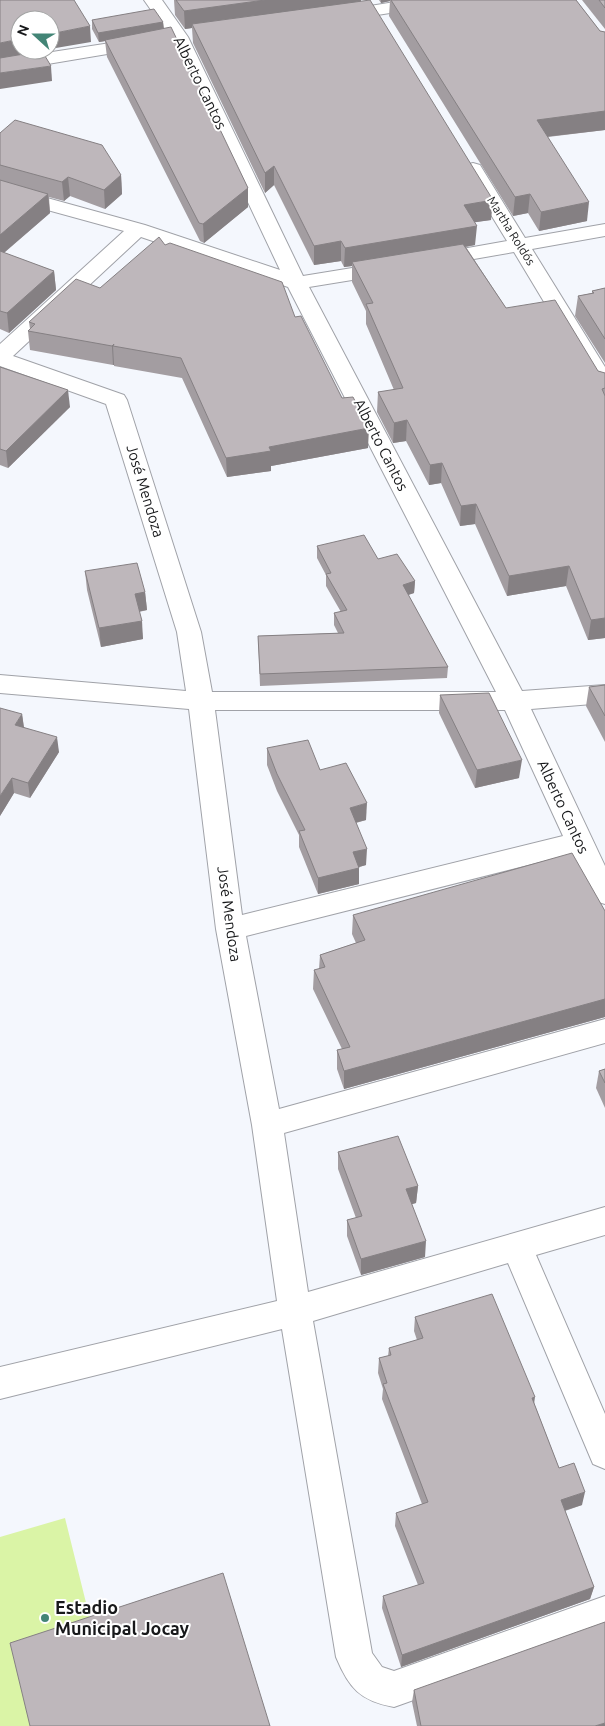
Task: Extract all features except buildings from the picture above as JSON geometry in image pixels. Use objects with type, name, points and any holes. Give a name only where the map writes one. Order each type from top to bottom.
[{"type":"street","name":"Alberto Cantos","points":[[153,0],[188,36],[296,283],[514,701],[579,842],[605,893]]},
{"type":"street","points":[[326,18],[377,13],[441,0]]},
{"type":"street","points":[[0,66],[188,36]]},
{"type":"street","name":"Martha Roldós","points":[[464,154],[605,385]]},
{"type":"street","points":[[0,191],[138,230],[296,283],[605,230]]},
{"type":"street","points":[[0,358],[138,230]]},
{"type":"street","name":"José Mendoza","points":[[0,358],[116,400],[189,632],[201,701],[230,929],[267,1125],[295,1311],[354,1657],[360,1670],[368,1680],[380,1687],[394,1689],[605,1614]]},
{"type":"street","points":[[0,684],[201,701],[514,701],[605,694]]},
{"type":"street","points":[[230,929],[579,842]]},
{"type":"street","points":[[267,1125],[605,1030]]},
{"type":"street","points":[[0,1383],[295,1311],[605,1221]]},
{"type":"street","points":[[517,1248],[605,1453]]},
{"type":"green space","name":"Estadio Municipal Jocay","points":[[65,1518],[95,1639],[265,1726],[0,1726],[0,1537]]},
{"type":"place","name":"Estadio Municipal Jocay","points":[[45,1618]]}]
